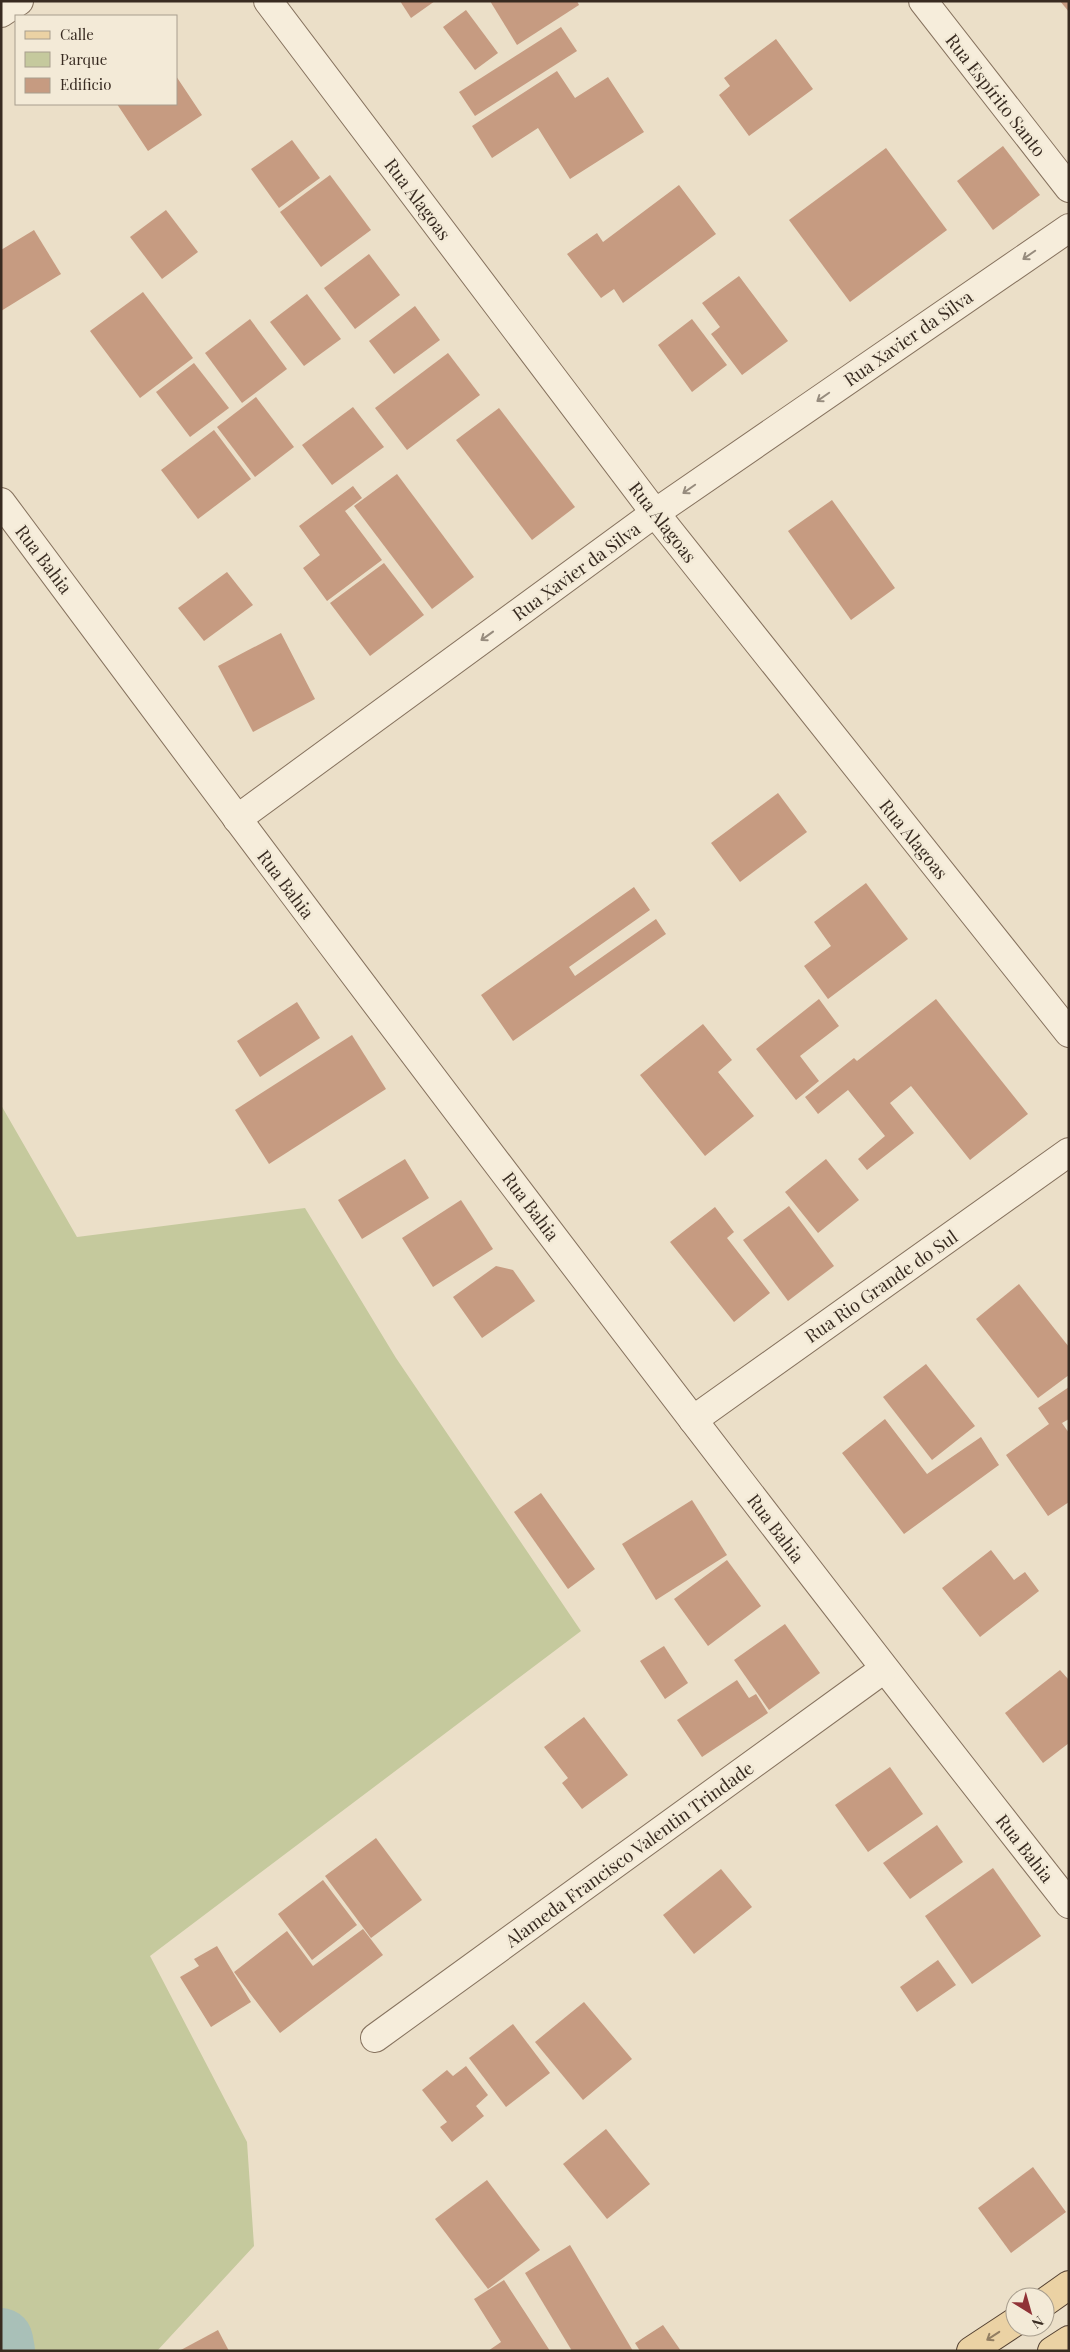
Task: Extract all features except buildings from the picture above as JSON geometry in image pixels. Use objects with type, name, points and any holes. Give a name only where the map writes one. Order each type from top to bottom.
[{"type":"main road","points":[[1055,2295],[1069,2285]]},
{"type":"main road","points":[[971,2351],[1005,2329]]},
{"type":"main road","points":[[1052,2351],[1069,2340]]},
{"type":"street","points":[[1,13],[19,1]]},
{"type":"street","name":"Rua Alagoas","points":[[268,1],[655,513],[1069,1033]]},
{"type":"street","name":"Rua Espírito Santo","points":[[923,1],[1069,188]]},
{"type":"street","name":"Rua Xavier da Silva","points":[[237,819],[655,513],[1069,228]]},
{"type":"street","name":"Rua Bahia","points":[[1,502],[237,819],[693,1420],[884,1669],[1069,1904]]},
{"type":"street","name":"Rua Rio Grande do Sul","points":[[693,1420],[1069,1152]]},
{"type":"street","name":"Alameda Francisco Valentin Trindade","points":[[375,2038],[884,1669]]},
{"type":"green space","points":[[1,1105],[77,1237],[305,1208],[396,1358],[581,1631],[150,1956],[247,2142],[254,2246],[157,2351],[1,2351]]},
{"type":"waterway","points":[[1,2340],[3,2351]]}]
